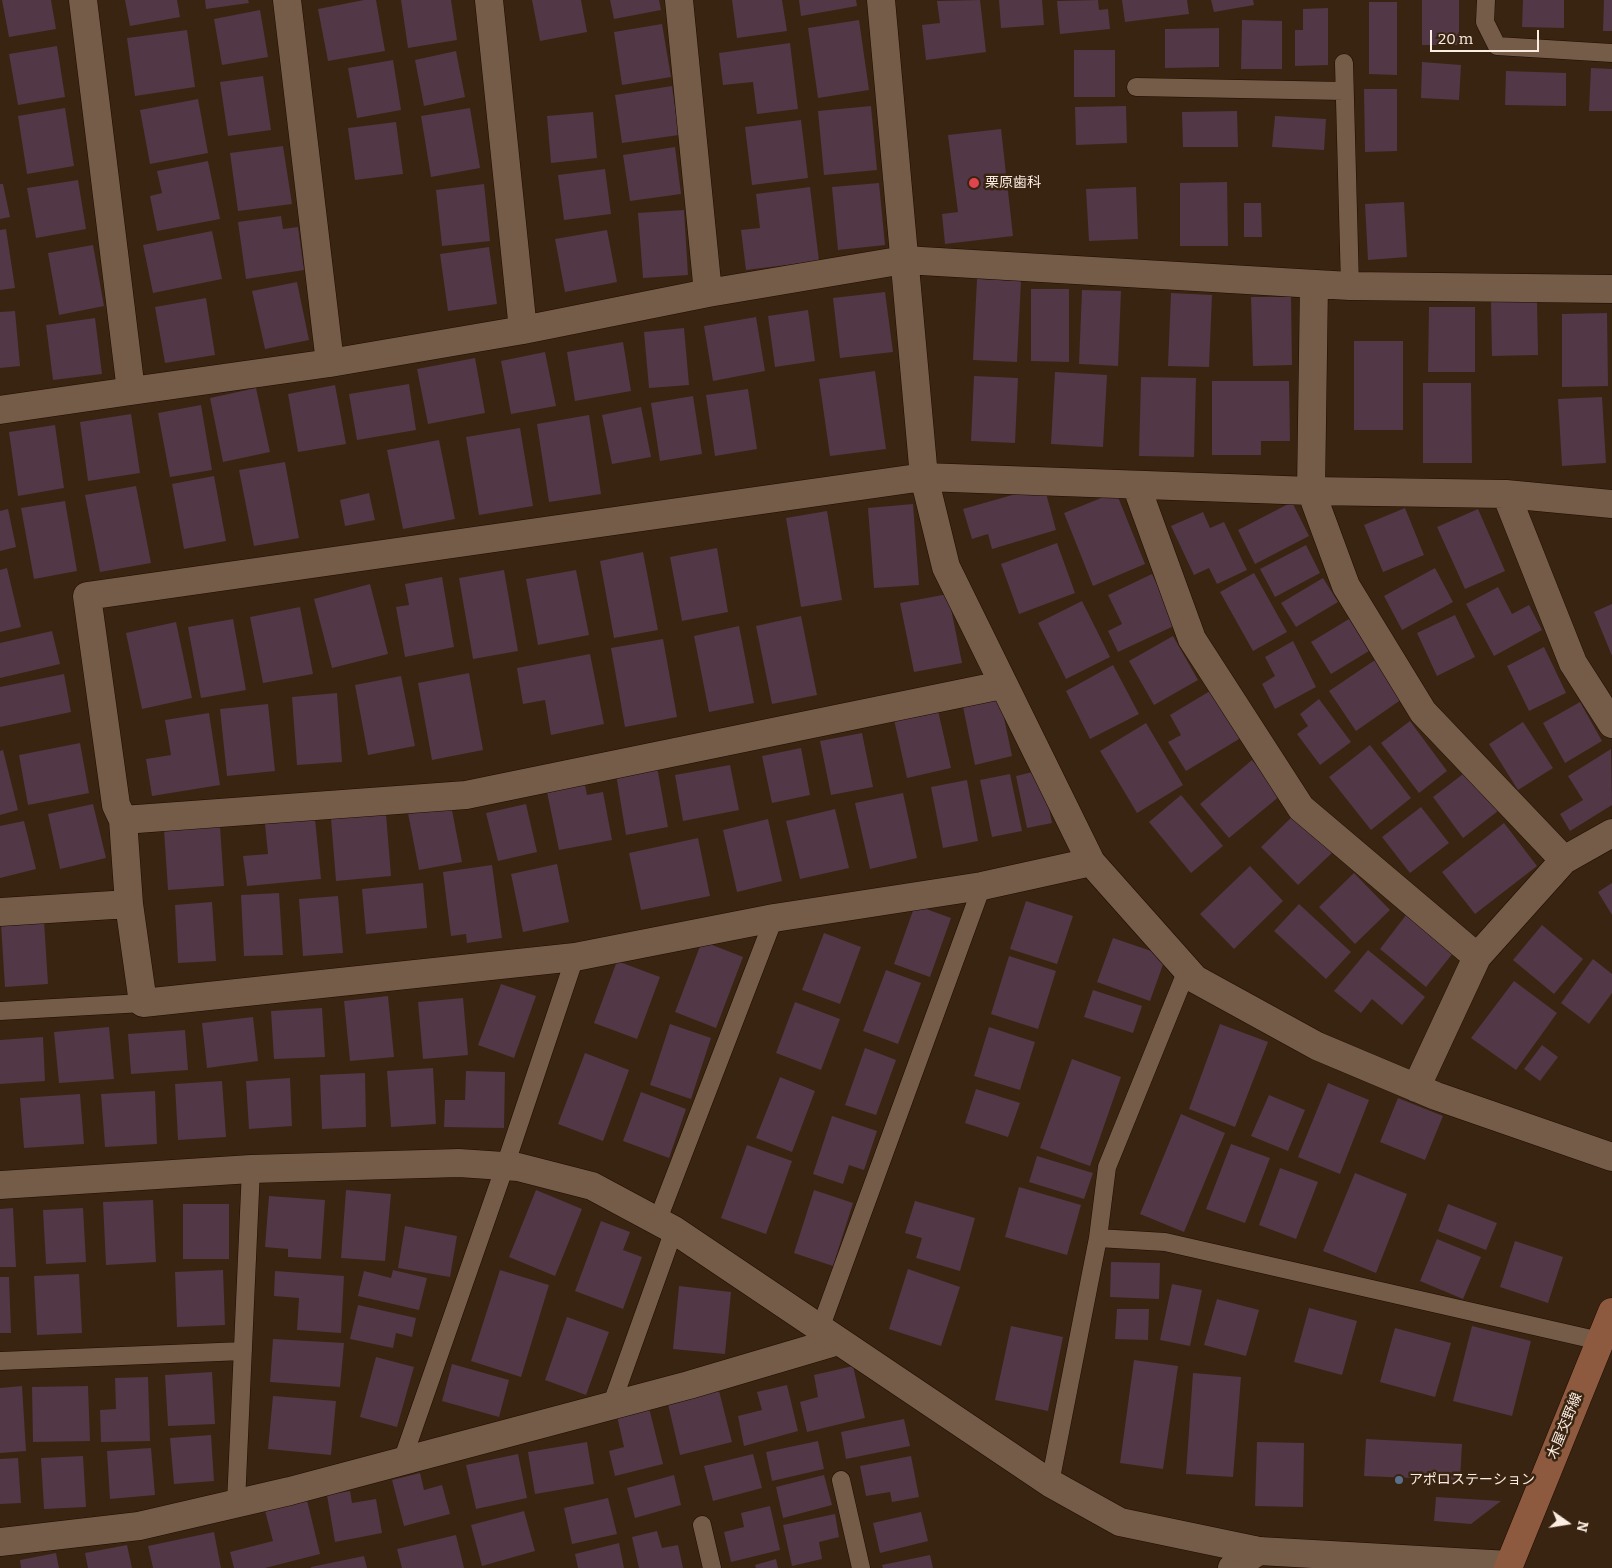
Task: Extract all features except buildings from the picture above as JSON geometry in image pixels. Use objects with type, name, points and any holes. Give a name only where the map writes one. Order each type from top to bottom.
[{"type":"main road","name":"木屋交野線","points":[[1508,1567],[1612,1312]]},
{"type":"street","points":[[83,0],[131,391]]},
{"type":"street","points":[[287,0],[330,363]]},
{"type":"street","points":[[489,0],[523,330]]},
{"type":"street","points":[[679,0],[708,293]]},
{"type":"street","points":[[881,0],[924,477],[946,567],[1002,685],[1091,862],[1195,979],[1317,1046],[1416,1088],[1612,1157]]},
{"type":"street","points":[[0,410],[330,363],[523,330],[708,293],[904,260],[1350,286],[1612,289]]},
{"type":"street","points":[[1314,284],[1311,491],[1346,586],[1423,712],[1564,860]]},
{"type":"street","points":[[1091,862],[982,886],[774,918],[576,957],[144,1003],[129,904],[124,820],[116,805],[87,596],[924,477],[1311,491],[1506,494],[1612,504]]},
{"type":"street","points":[[1136,485],[1192,639],[1301,808],[1477,957]]},
{"type":"street","points":[[1506,494],[1573,663],[1612,724]]},
{"type":"street","points":[[124,820],[466,795],[1002,685]]},
{"type":"street","points":[[1416,1088],[1477,957],[1564,860],[1612,833]]},
{"type":"street","points":[[0,912],[129,904]]},
{"type":"street","points":[[0,1184],[251,1169],[459,1163],[518,1167],[592,1186],[666,1226],[1050,1483],[1120,1522],[1259,1551],[1508,1567]]},
{"type":"street","points":[[0,1542],[139,1526],[236,1503],[611,1406],[829,1335]]},
{"type":"street","points":[[1232,1568],[1259,1551]]},
{"type":"lane","points":[[1486,0],[1484,22],[1497,46],[1612,53]]},
{"type":"lane","points":[[1344,63],[1350,286]]},
{"type":"lane","points":[[1136,87],[1344,91]]},
{"type":"lane","points":[[829,1335],[982,886]]},
{"type":"lane","points":[[611,1406],[666,1226],[774,918]]},
{"type":"lane","points":[[402,1461],[576,957]]},
{"type":"lane","points":[[1050,1483],[1098,1238],[1107,1167],[1187,970]]},
{"type":"lane","points":[[0,1011],[144,1003]]},
{"type":"lane","points":[[236,1503],[251,1169]]},
{"type":"lane","points":[[1098,1238],[1165,1242],[1600,1341]]},
{"type":"lane","points":[[0,1361],[243,1351]]},
{"type":"lane","points":[[841,1480],[861,1568]]},
{"type":"lane","points":[[702,1525],[712,1568]]},
{"type":"place","name":"栗原歯科","points":[[974,183]]},
{"type":"place","name":"アポロステーション","points":[[1399,1480]]}]
